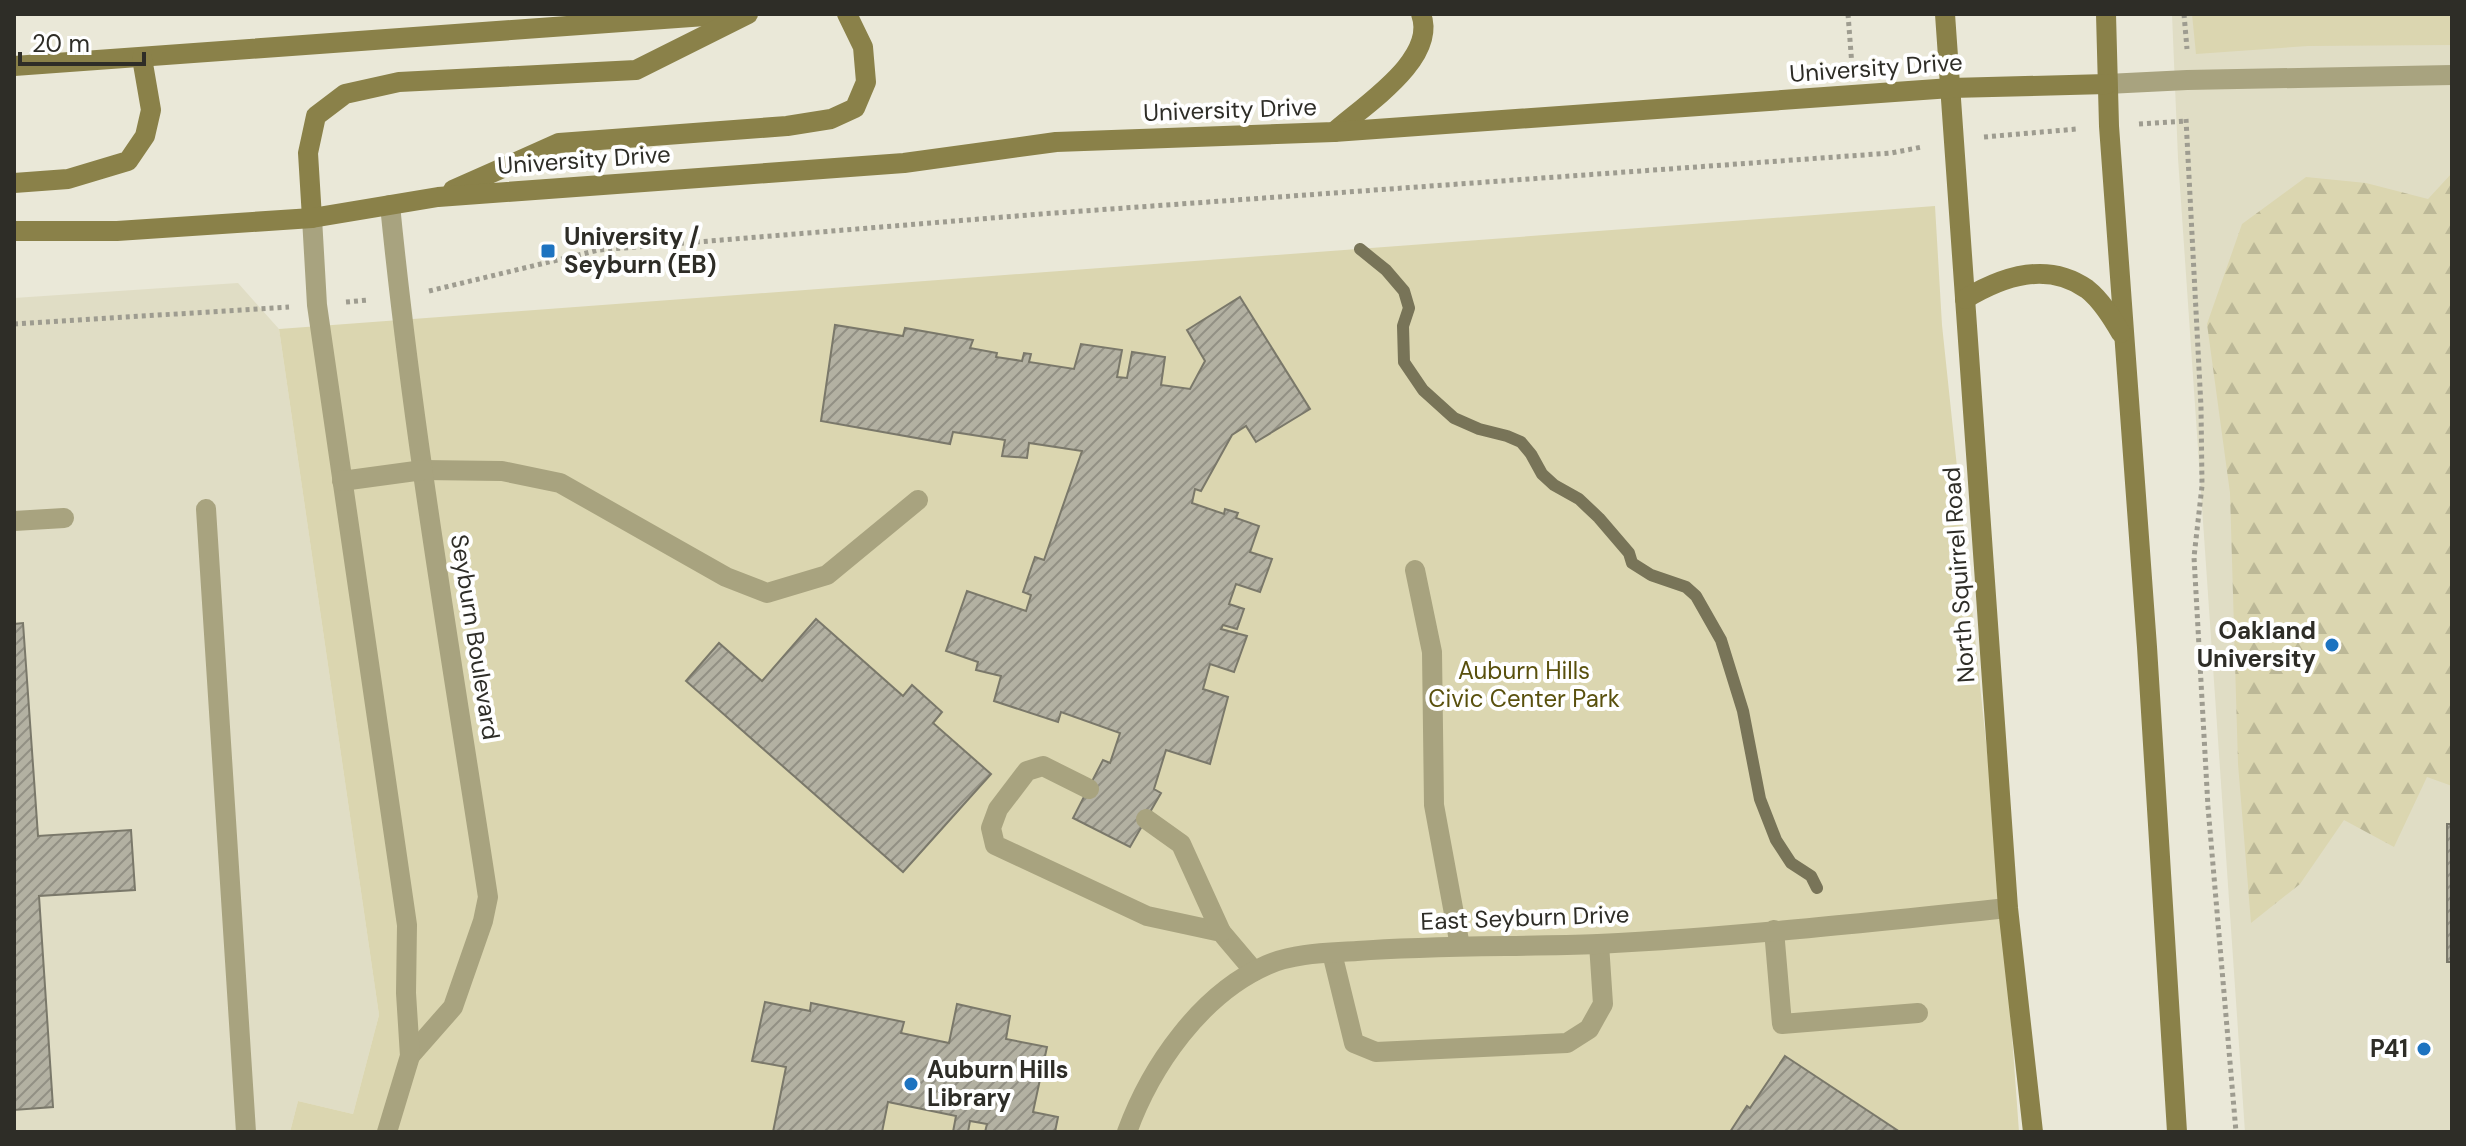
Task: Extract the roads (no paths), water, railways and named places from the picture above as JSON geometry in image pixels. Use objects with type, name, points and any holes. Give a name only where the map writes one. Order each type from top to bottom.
[{"type":"main road","points":[[14,66],[733,14]]},
{"type":"main road","points":[[312,218],[308,153],[316,116],[345,94],[399,82],[636,70],[748,14]]},
{"type":"main road","points":[[438,197],[559,143],[787,126],[831,119],[855,108],[866,82],[863,47],[847,14]]},
{"type":"main road","points":[[1334,132],[1417,55],[1424,32],[1421,14]]},
{"type":"main road","name":"North Squirrel Road","points":[[1945,14],[2008,908],[2033,1132]]},
{"type":"main road","points":[[2106,14],[2107,84],[2177,1132]]},
{"type":"main road","points":[[14,183],[68,179],[128,161],[145,136],[151,110],[142,58]]},
{"type":"main road","name":"University Drive","points":[[14,231],[117,231],[312,218],[438,197],[904,163],[1056,142],[1334,132],[1951,88],[2107,84]]},
{"type":"main road","points":[[1965,299],[1989,284],[2013,276],[2040,273],[2063,277],[2087,290],[2124,336]]},
{"type":"street","name":"University Drive","points":[[2107,84],[2452,75]]},
{"type":"street","name":"Seyburn Boulevard","points":[[390,205],[399,298],[423,470],[488,897],[483,921],[453,1007],[410,1056]]},
{"type":"street","name":"Seyburn Boulevard","points":[[312,218],[317,305],[407,925],[406,993],[410,1056],[387,1132]]},
{"type":"street","points":[[342,481],[423,470],[502,471],[560,483],[726,577],[767,593],[827,575],[918,500]]},
{"type":"street","points":[[206,509],[246,1132]]},
{"type":"street","points":[[14,521],[64,518]]},
{"type":"street","points":[[1415,570],[1432,652],[1434,805],[1460,946]]},
{"type":"street","points":[[1089,789],[1043,766],[1027,771],[998,809],[991,828],[995,845],[1147,916],[1221,932]]},
{"type":"street","points":[[1146,819],[1181,844],[1221,932],[1254,971]]},
{"type":"street","name":"East Seyburn Drive","points":[[1127,1132],[1154,1077],[1188,1028],[1229,986],[1271,963],[1332,953],[1405,947],[1599,944],[2008,908]]},
{"type":"street","points":[[1774,930],[1782,1024],[1918,1013]]},
{"type":"street","points":[[1332,953],[1354,1043],[1376,1052],[1567,1043],[1589,1029],[1603,1004],[1599,944]]},
{"type":"waterway","points":[[1360,249],[1386,270],[1404,291],[1409,308],[1403,326],[1404,362],[1423,390],[1454,418],[1521,442],[1542,474],[1579,499],[1599,518],[1629,553],[1632,563],[1651,575],[1686,587],[1696,596],[1721,640],[1743,711],[1760,799],[1776,840],[1791,863],[1811,876],[1817,888]]},
{"type":"place","name":"University / Seyburn (EB)","points":[[548,251]]},
{"type":"place","name":"Oakland University","points":[[2332,645]]},
{"type":"place","name":"P41","points":[[2424,1049]]},
{"type":"place","name":"Auburn Hills Library","points":[[911,1084]]},
{"type":"park label","name":"Auburn Hills Civic Center Park","points":[[1524,685]]}]
